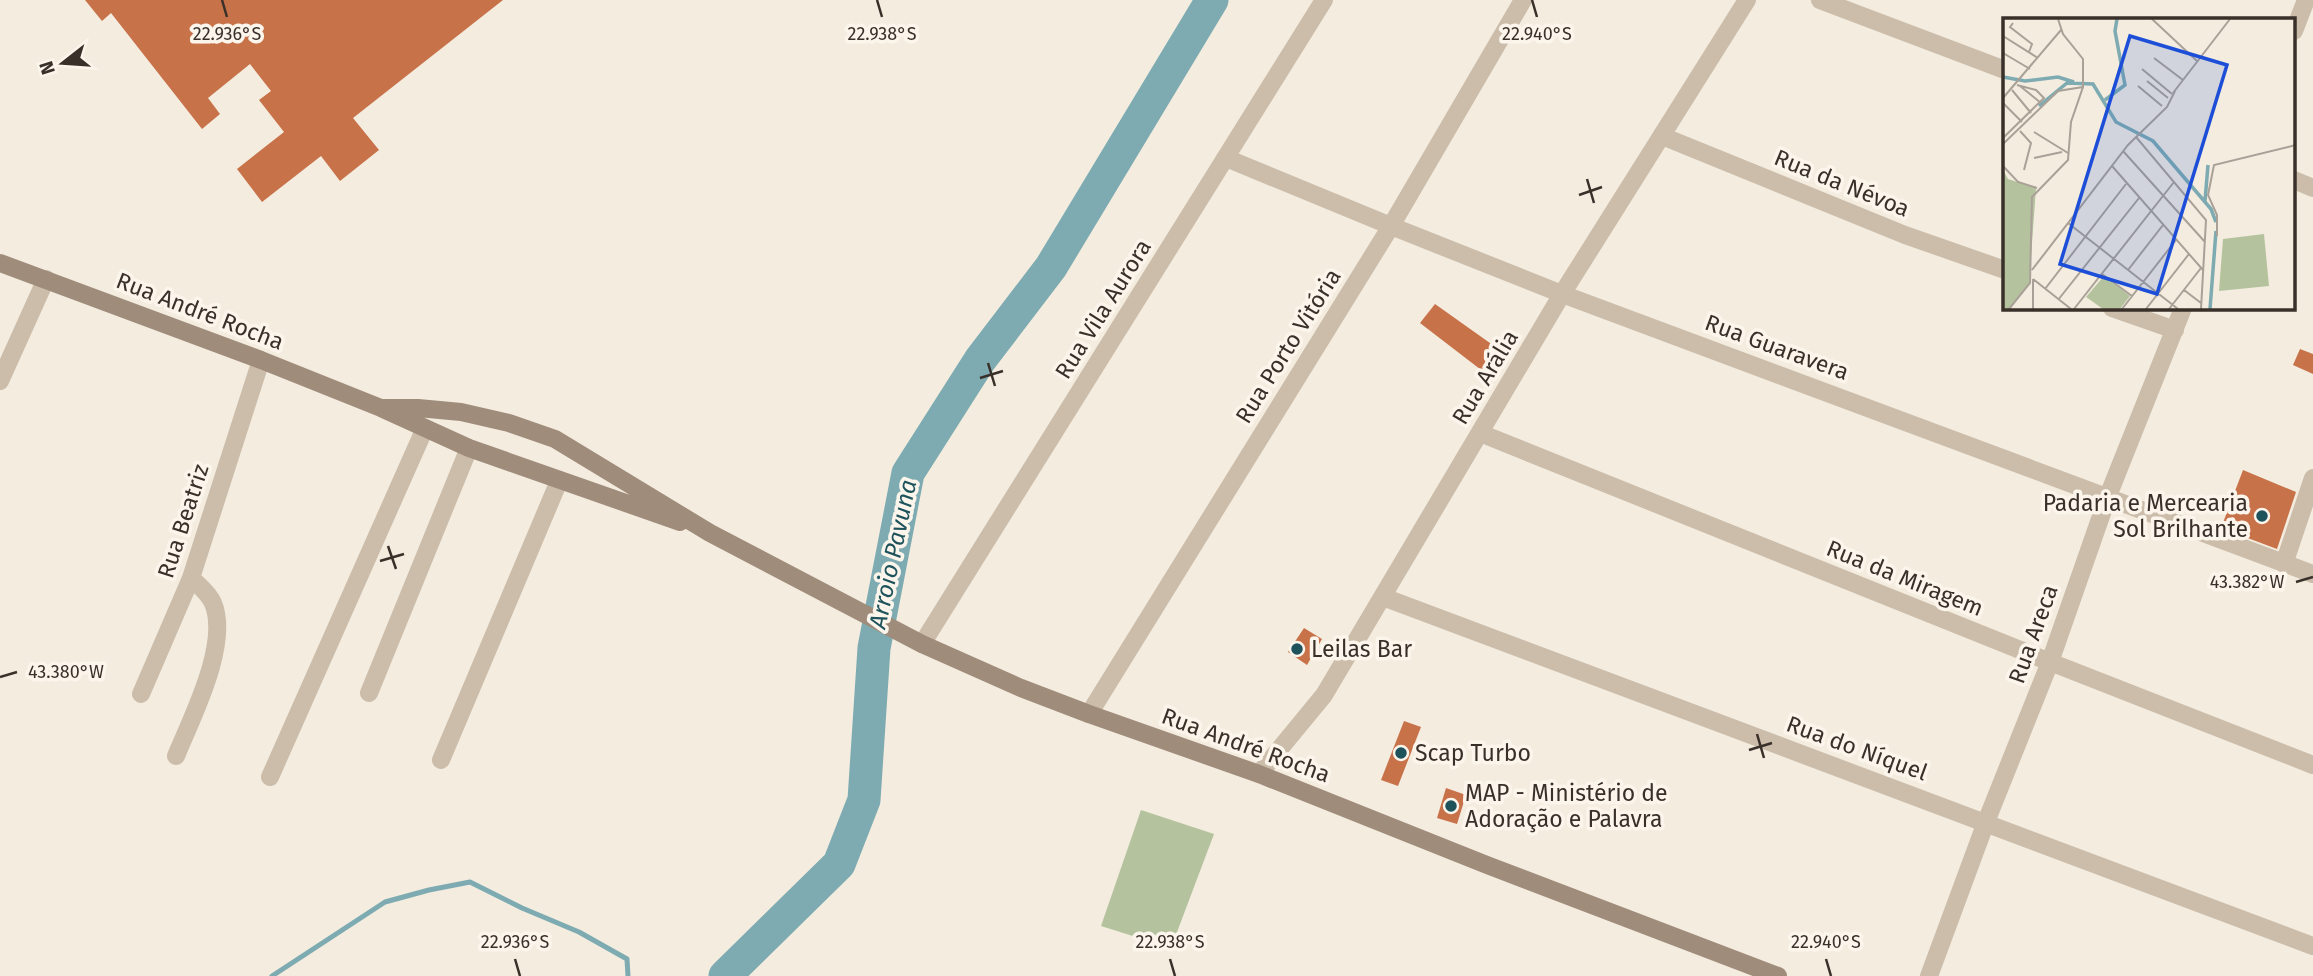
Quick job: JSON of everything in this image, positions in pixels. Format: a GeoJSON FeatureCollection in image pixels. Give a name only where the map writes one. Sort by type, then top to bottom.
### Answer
{"type":"FeatureCollection","features":[{"type":"Feature","properties":{"kind":"main road","name":"Rua André Rocha"},"geometry":{"type":"LineString","coordinates":[[0,263],[261,360],[381,408],[469,448],[710,533]]}},
{"type":"Feature","properties":{"kind":"main road","name":"Rua André Rocha"},"geometry":{"type":"LineString","coordinates":[[381,408],[461,411],[509,423],[555,439],[710,533],[919,642],[1021,688],[1259,775],[1777,976]]}},
{"type":"Feature","properties":{"kind":"street","name":"Rua Vila Aurora"},"geometry":{"type":"LineString","coordinates":[[919,642],[1324,0]]}},
{"type":"Feature","properties":{"kind":"street","name":"Rua Porto Vitória"},"geometry":{"type":"LineString","coordinates":[[1089,714],[1391,226],[1523,0]]}},
{"type":"Feature","properties":{"kind":"street","name":"Rua Arália"},"geometry":{"type":"LineString","coordinates":[[1259,775],[1324,695],[1562,293],[1746,0]]}},
{"type":"Feature","properties":{"kind":"street"},"geometry":{"type":"LineString","coordinates":[[1819,0],[2003,69]]}},
{"type":"Feature","properties":{"kind":"street"},"geometry":{"type":"LineString","coordinates":[[2296,26],[2306,0]]}},
{"type":"Feature","properties":{"kind":"street","name":"Rua da Névoa"},"geometry":{"type":"LineString","coordinates":[[1662,135],[1905,235],[2003,269]]}},
{"type":"Feature","properties":{"kind":"street","name":"Rua Guaravera"},"geometry":{"type":"LineString","coordinates":[[1226,158],[1562,293],[2313,574]]}},
{"type":"Feature","properties":{"kind":"street"},"geometry":{"type":"LineString","coordinates":[[2296,181],[2313,188]]}},
{"type":"Feature","properties":{"kind":"street"},"geometry":{"type":"LineString","coordinates":[[0,381],[46,279]]}},
{"type":"Feature","properties":{"kind":"street"},"geometry":{"type":"LineString","coordinates":[[2118,310],[2175,330]]}},
{"type":"Feature","properties":{"kind":"street","name":"Rua Areca"},"geometry":{"type":"LineString","coordinates":[[1929,976],[1986,822],[2050,662],[2108,496],[2182,310]]}},
{"type":"Feature","properties":{"kind":"street","name":"Rua Beatriz"},"geometry":{"type":"LineString","coordinates":[[141,694],[191,578],[261,360]]}},
{"type":"Feature","properties":{"kind":"street"},"geometry":{"type":"LineString","coordinates":[[270,777],[425,428]]}},
{"type":"Feature","properties":{"kind":"street","name":"Rua da Miragem"},"geometry":{"type":"LineString","coordinates":[[1480,433],[2313,765]]}},
{"type":"Feature","properties":{"kind":"street"},"geometry":{"type":"LineString","coordinates":[[369,693],[469,448]]}},
{"type":"Feature","properties":{"kind":"street"},"geometry":{"type":"LineString","coordinates":[[2284,564],[2313,478]]}},
{"type":"Feature","properties":{"kind":"street"},"geometry":{"type":"LineString","coordinates":[[441,760],[559,481]]}},
{"type":"Feature","properties":{"kind":"street"},"geometry":{"type":"LineString","coordinates":[[176,756],[213,663],[216,637],[214,606],[208,594],[191,578]]}},
{"type":"Feature","properties":{"kind":"street","name":"Rua do Níquel"},"geometry":{"type":"LineString","coordinates":[[1383,597],[2313,946]]}},
{"type":"Feature","properties":{"kind":"green space"},"geometry":{"type":"Polygon","coordinates":[[[1141,810],[1214,834],[1171,948],[1101,926],[1141,810]]]}},
{"type":"Feature","properties":{"kind":"building"},"geometry":{"type":"Polygon","coordinates":[[[85,0],[503,0],[353,118],[379,150],[340,181],[321,156],[262,202],[237,169],[284,132],[259,100],[271,91],[250,64],[208,98],[220,114],[202,129],[111,13],[102,21],[85,0]]]}},
{"type":"Feature","properties":{"kind":"building"},"geometry":{"type":"Polygon","coordinates":[[[1435,304],[1504,353],[1489,376],[1420,323],[1435,304]]]}},
{"type":"Feature","properties":{"kind":"building"},"geometry":{"type":"Polygon","coordinates":[[[2300,349],[2313,354],[2313,374],[2293,365],[2300,349]]]}},
{"type":"Feature","properties":{"kind":"building","name":"Padaria e Mercearia Sol Brilhante"},"geometry":{"type":"Polygon","coordinates":[[[2243,470],[2296,492],[2277,549],[2221,528],[2243,470]]]}},
{"type":"Feature","properties":{"kind":"building"},"geometry":{"type":"Polygon","coordinates":[[[1304,628],[1322,639],[1307,665],[1288,652],[1304,628]]]}},
{"type":"Feature","properties":{"kind":"building","name":"Scap Turbo"},"geometry":{"type":"Polygon","coordinates":[[[1404,721],[1421,727],[1398,786],[1381,780],[1404,721]]]}},
{"type":"Feature","properties":{"kind":"building","name":"MAP - Ministério de Adoração e Palavra"},"geometry":{"type":"Polygon","coordinates":[[[1446,788],[1466,795],[1457,824],[1437,818],[1446,788]]]}},
{"type":"Feature","properties":{"kind":"waterway","name":"Arroio Pavuna"},"geometry":{"type":"LineString","coordinates":[[725,976],[839,864],[864,800],[874,648],[908,473],[980,360],[1051,267],[1212,0]]}},
{"type":"Feature","properties":{"kind":"waterway"},"geometry":{"type":"LineString","coordinates":[[272,976],[385,902],[470,882],[579,932],[627,959],[628,976]]}},
{"type":"Feature","properties":{"kind":"place","name":"Padaria e Mercearia Sol Brilhante"},"geometry":{"type":"Point","coordinates":[2262,516]}},
{"type":"Feature","properties":{"kind":"place","name":"Leilas Bar"},"geometry":{"type":"Point","coordinates":[1297,649]}},
{"type":"Feature","properties":{"kind":"place","name":"Scap Turbo"},"geometry":{"type":"Point","coordinates":[1401,753]}},
{"type":"Feature","properties":{"kind":"place","name":"MAP - Ministério de Adoração e Palavra"},"geometry":{"type":"Point","coordinates":[1451,806]}}]}
